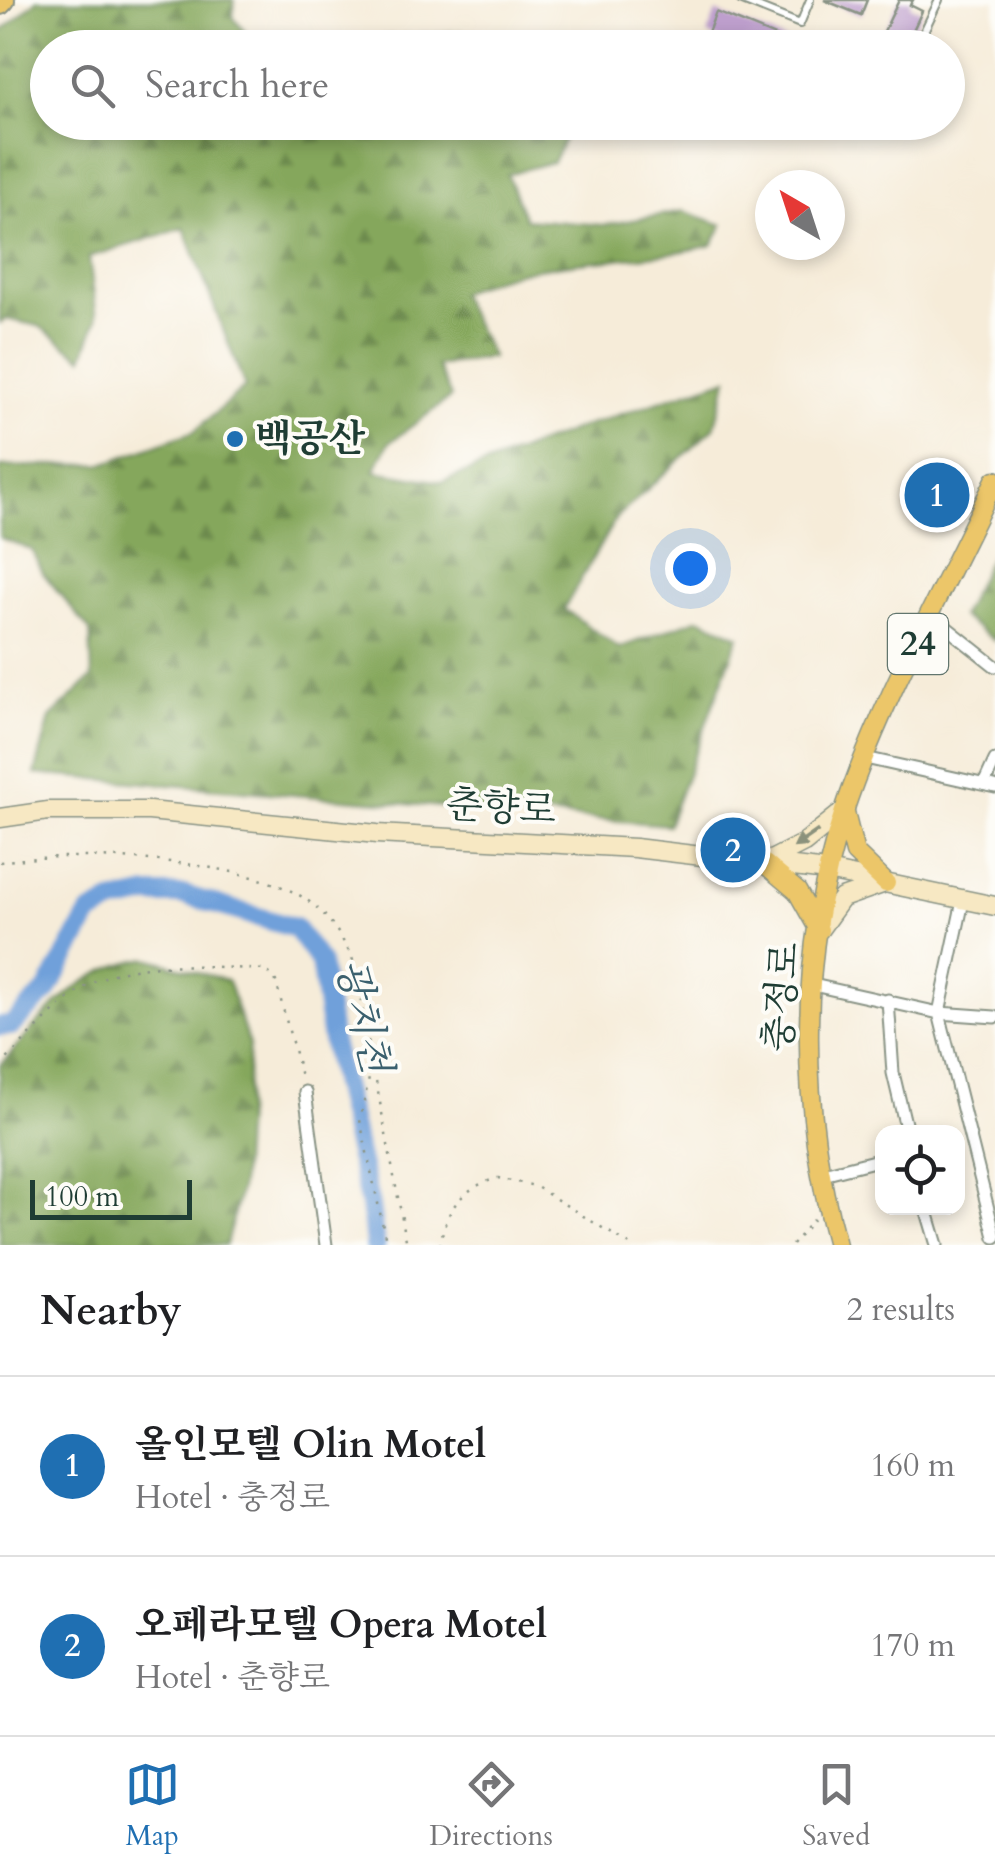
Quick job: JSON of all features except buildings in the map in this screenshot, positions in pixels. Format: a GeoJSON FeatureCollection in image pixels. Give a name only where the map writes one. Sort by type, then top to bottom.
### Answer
{"type":"FeatureCollection","features":[{"type":"Feature","properties":{"kind":"main road","name":"충정로"},"geometry":{"type":"LineString","coordinates":[[836,1245],[818,1175],[807,1049],[827,871],[866,758],[995,480]]}},
{"type":"Feature","properties":{"kind":"main road"},"geometry":{"type":"LineString","coordinates":[[845,810],[856,854],[886,883]]}},
{"type":"Feature","properties":{"kind":"main road"},"geometry":{"type":"LineString","coordinates":[[764,864],[797,891],[819,930]]}},
{"type":"Feature","properties":{"kind":"street"},"geometry":{"type":"LineString","coordinates":[[931,616],[995,666]]}},
{"type":"Feature","properties":{"kind":"street"},"geometry":{"type":"LineString","coordinates":[[866,758],[989,786],[995,760]]}},
{"type":"Feature","properties":{"kind":"street"},"geometry":{"type":"LineString","coordinates":[[764,864],[804,843],[845,810]]}},
{"type":"Feature","properties":{"kind":"street","name":"춘향로"},"geometry":{"type":"LineString","coordinates":[[0,818],[48,811],[150,811],[376,834],[635,848],[827,871],[995,906]]}},
{"type":"Feature","properties":{"kind":"street"},"geometry":{"type":"LineString","coordinates":[[819,930],[842,898],[886,883]]}},
{"type":"Feature","properties":{"kind":"street"},"geometry":{"type":"LineString","coordinates":[[961,1125],[939,1013],[964,900]]}},
{"type":"Feature","properties":{"kind":"street"},"geometry":{"type":"LineString","coordinates":[[813,984],[939,1013],[995,1018]]}},
{"type":"Feature","properties":{"kind":"street"},"geometry":{"type":"LineString","coordinates":[[888,1000],[894,1074],[905,1125]]}},
{"type":"Feature","properties":{"kind":"street"},"geometry":{"type":"LineString","coordinates":[[305,1092],[326,1245]]}},
{"type":"Feature","properties":{"kind":"street"},"geometry":{"type":"LineString","coordinates":[[965,1142],[995,1237]]}},
{"type":"Feature","properties":{"kind":"street"},"geometry":{"type":"LineString","coordinates":[[818,1175],[875,1161]]}},
{"type":"Feature","properties":{"kind":"street"},"geometry":{"type":"LineString","coordinates":[[928,1215],[936,1245]]}},
{"type":"Feature","properties":{"kind":"lane"},"geometry":{"type":"LineString","coordinates":[[740,0],[800,24],[810,0]]}},
{"type":"Feature","properties":{"kind":"lane"},"geometry":{"type":"LineString","coordinates":[[925,30],[939,0]]}},
{"type":"Feature","properties":{"kind":"path"},"geometry":{"type":"LineString","coordinates":[[0,862],[40,855],[180,864],[251,877],[306,899],[340,934],[353,960],[407,1245]]}},
{"type":"Feature","properties":{"kind":"path"},"geometry":{"type":"LineString","coordinates":[[0,1066],[72,995],[124,970],[182,966],[265,970],[279,986],[305,1092]]}},
{"type":"Feature","properties":{"kind":"path"},"geometry":{"type":"LineString","coordinates":[[372,1068],[360,1120],[387,1245]]}},
{"type":"Feature","properties":{"kind":"path"},"geometry":{"type":"LineString","coordinates":[[440,1245],[445,1218],[453,1203],[498,1178],[535,1186],[630,1245]]}},
{"type":"Feature","properties":{"kind":"path"},"geometry":{"type":"LineString","coordinates":[[792,1245],[806,1222],[826,1209]]}},
{"type":"Feature","properties":{"kind":"green space"},"geometry":{"type":"Polygon","coordinates":[[[37,0],[234,0],[233,17],[243,30],[30,30],[30,140],[564,140],[553,162],[507,174],[525,219],[604,225],[683,211],[723,225],[712,245],[519,272],[459,294],[492,357],[437,366],[451,397],[389,443],[374,471],[442,482],[571,431],[728,378],[714,428],[616,518],[564,609],[619,648],[699,618],[739,636],[668,825],[35,774],[50,718],[92,678],[90,631],[43,573],[32,550],[0,538],[0,467],[103,464],[195,431],[245,387],[184,228],[89,257],[97,319],[83,358],[39,326],[6,319],[0,323],[0,33],[37,0]]]}},
{"type":"Feature","properties":{"kind":"green space"},"geometry":{"type":"Polygon","coordinates":[[[995,547],[995,641],[961,616],[995,547]]]}},
{"type":"Feature","properties":{"kind":"green space"},"geometry":{"type":"Polygon","coordinates":[[[148,958],[228,981],[249,1045],[241,1185],[226,1245],[0,1245],[0,1066],[64,997],[101,972],[148,958]]]}},
{"type":"Feature","properties":{"kind":"waterway","name":"광치천"},"geometry":{"type":"LineString","coordinates":[[0,1026],[11,1026],[47,991],[90,914],[112,903],[148,895],[184,895],[295,928],[320,962],[332,1041],[370,1206],[375,1245]]}},
{"type":"Feature","properties":{"kind":"place","name":"백공산"},"geometry":{"type":"Point","coordinates":[235,439]}},
{"type":"Feature","properties":{"kind":"place","name":"올인모텔 Olin Motel"},"geometry":{"type":"Point","coordinates":[937,495]}},
{"type":"Feature","properties":{"kind":"place","name":"오페라모텔 Opera Motel"},"geometry":{"type":"Point","coordinates":[733,850]}}]}
